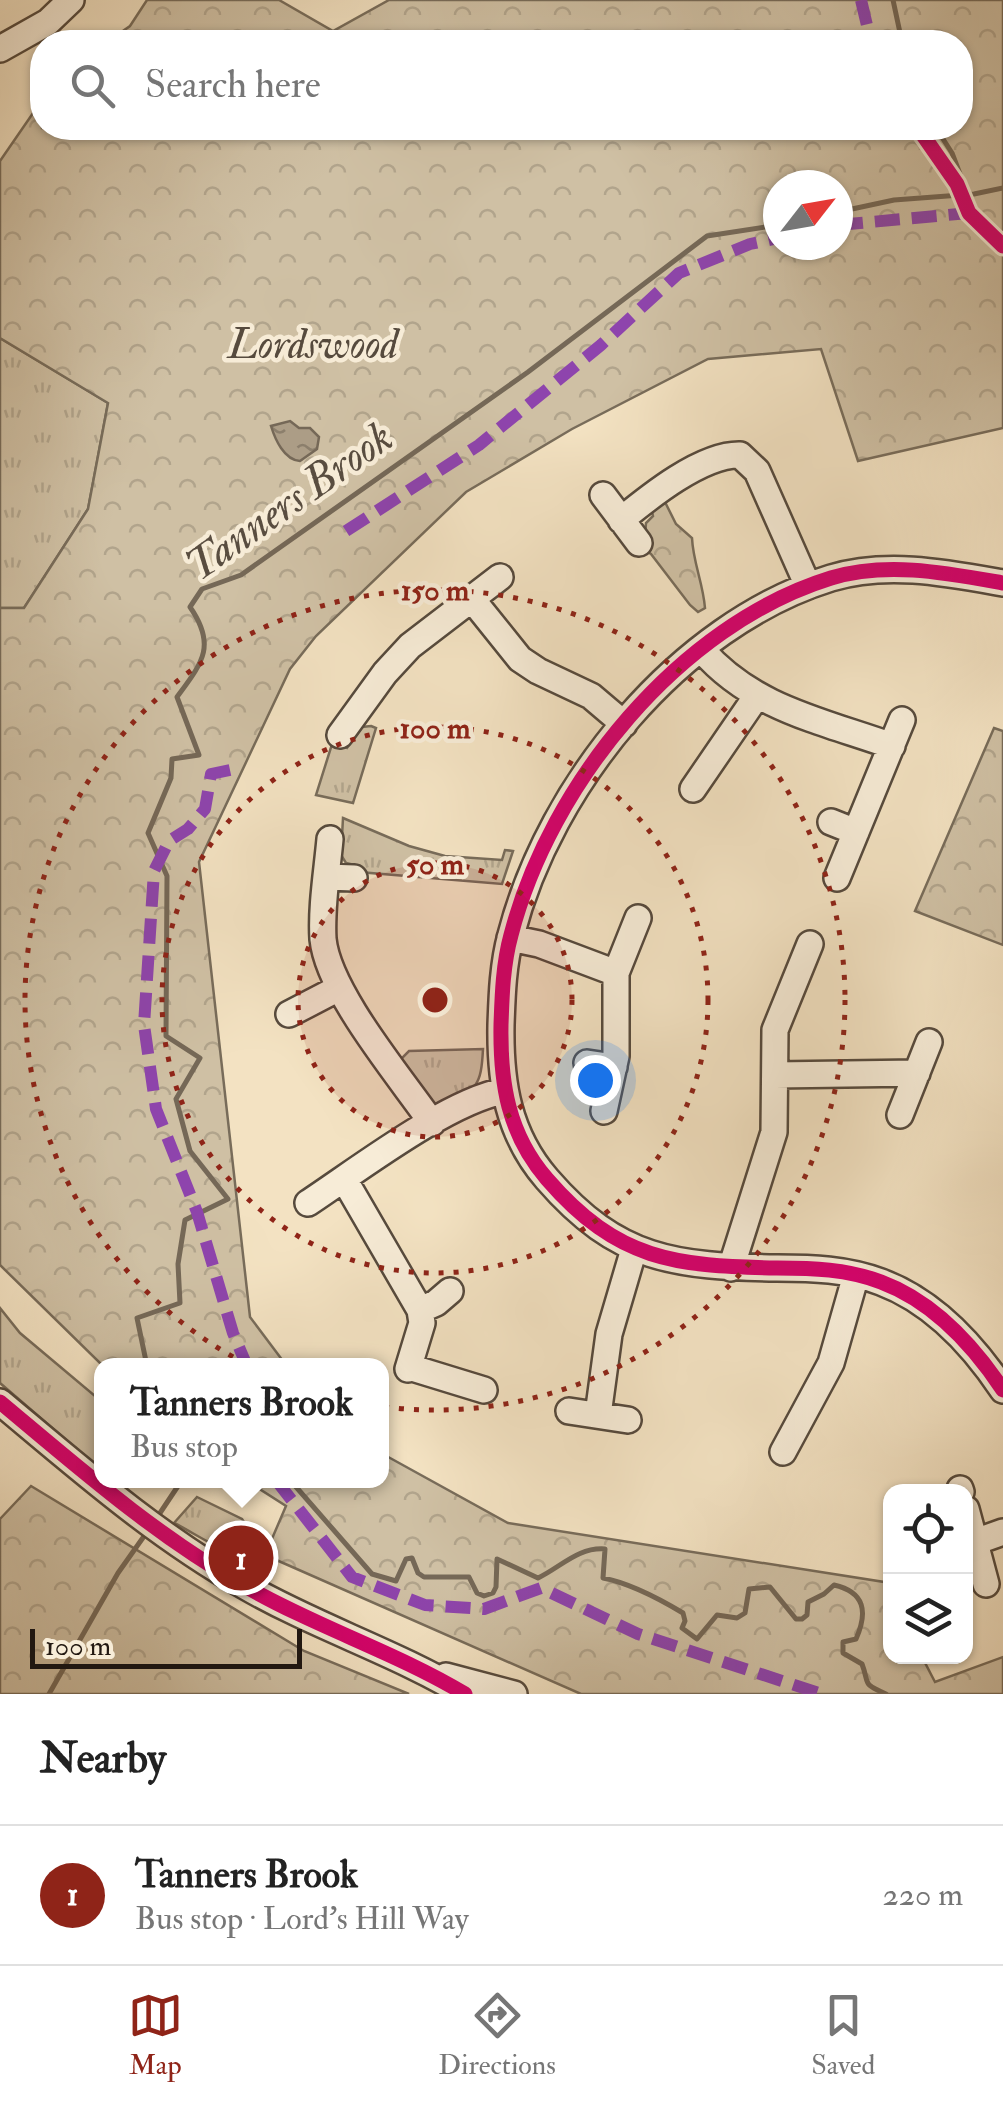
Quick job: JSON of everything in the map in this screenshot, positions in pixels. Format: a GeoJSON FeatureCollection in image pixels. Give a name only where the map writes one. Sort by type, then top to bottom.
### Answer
{"type":"FeatureCollection","features":[{"type":"Feature","properties":{"kind":"street"},"geometry":{"type":"LineString","coordinates":[[32,30],[48,22],[72,0]]}},
{"type":"Feature","properties":{"kind":"street"},"geometry":{"type":"LineString","coordinates":[[1,45],[30,31]]}},
{"type":"Feature","properties":{"kind":"street"},"geometry":{"type":"LineString","coordinates":[[621,520],[690,472],[732,454],[740,455],[757,471],[808,586]]}},
{"type":"Feature","properties":{"kind":"street"},"geometry":{"type":"LineString","coordinates":[[602,496],[639,544]]}},
{"type":"Feature","properties":{"kind":"street"},"geometry":{"type":"LineString","coordinates":[[1003,581],[948,573],[881,570],[833,577],[750,614],[702,650],[624,724],[582,778],[552,828],[531,872],[510,938],[502,1006],[504,1091],[516,1130],[544,1176],[588,1220],[634,1249],[660,1259],[730,1268],[810,1268],[881,1282],[923,1302],[973,1350],[1003,1390]]}},
{"type":"Feature","properties":{"kind":"street"},"geometry":{"type":"LineString","coordinates":[[340,735],[374,708],[410,646],[500,576]]}},
{"type":"Feature","properties":{"kind":"street"},"geometry":{"type":"LineString","coordinates":[[471,598],[520,659],[538,672],[591,696],[624,724]]}},
{"type":"Feature","properties":{"kind":"street"},"geometry":{"type":"LineString","coordinates":[[702,650],[756,697],[892,746]]}},
{"type":"Feature","properties":{"kind":"street"},"geometry":{"type":"LineString","coordinates":[[693,790],[756,697]]}},
{"type":"Feature","properties":{"kind":"street"},"geometry":{"type":"LineString","coordinates":[[837,878],[902,720]]}},
{"type":"Feature","properties":{"kind":"street"},"geometry":{"type":"LineString","coordinates":[[710,765],[732,779]]}},
{"type":"Feature","properties":{"kind":"street"},"geometry":{"type":"LineString","coordinates":[[831,822],[856,832]]}},
{"type":"Feature","properties":{"kind":"street"},"geometry":{"type":"LineString","coordinates":[[330,840],[324,940],[327,960],[338,988],[432,1123]]}},
{"type":"Feature","properties":{"kind":"street"},"geometry":{"type":"LineString","coordinates":[[326,877],[354,878]]}},
{"type":"Feature","properties":{"kind":"street"},"geometry":{"type":"LineString","coordinates":[[604,1110],[614,1067],[616,974],[638,918]]}},
{"type":"Feature","properties":{"kind":"street"},"geometry":{"type":"LineString","coordinates":[[510,938],[539,944],[616,974]]}},
{"type":"Feature","properties":{"kind":"street"},"geometry":{"type":"LineString","coordinates":[[730,1268],[774,1132],[772,1044],[803,995],[810,944]]}},
{"type":"Feature","properties":{"kind":"street"},"geometry":{"type":"LineString","coordinates":[[289,1014],[338,988]]}},
{"type":"Feature","properties":{"kind":"street"},"geometry":{"type":"LineString","coordinates":[[900,1115],[929,1042]]}},
{"type":"Feature","properties":{"kind":"street"},"geometry":{"type":"LineString","coordinates":[[587,1063],[614,1067]]}},
{"type":"Feature","properties":{"kind":"street"},"geometry":{"type":"LineString","coordinates":[[775,1075],[916,1073]]}},
{"type":"Feature","properties":{"kind":"street"},"geometry":{"type":"LineString","coordinates":[[308,1203],[432,1123],[469,1102],[504,1091]]}},
{"type":"Feature","properties":{"kind":"street"},"geometry":{"type":"LineString","coordinates":[[344,1179],[420,1310],[422,1323],[409,1368],[484,1390]]}},
{"type":"Feature","properties":{"kind":"street"},"geometry":{"type":"LineString","coordinates":[[598,1415],[610,1334],[634,1249]]}},
{"type":"Feature","properties":{"kind":"street"},"geometry":{"type":"LineString","coordinates":[[783,1452],[831,1363],[856,1275]]}},
{"type":"Feature","properties":{"kind":"street"},"geometry":{"type":"LineString","coordinates":[[420,1310],[436,1304],[450,1291]]}},
{"type":"Feature","properties":{"kind":"street"},"geometry":{"type":"LineString","coordinates":[[0,1402],[94,1480]]}},
{"type":"Feature","properties":{"kind":"street"},"geometry":{"type":"LineString","coordinates":[[568,1411],[628,1420]]}},
{"type":"Feature","properties":{"kind":"street"},"geometry":{"type":"LineString","coordinates":[[103,1488],[165,1535],[244,1586],[311,1622],[427,1671],[514,1694]]}},
{"type":"Feature","properties":{"kind":"street"},"geometry":{"type":"LineString","coordinates":[[975,1542],[1003,1532]]}},
{"type":"Feature","properties":{"kind":"street"},"geometry":{"type":"LineString","coordinates":[[973,1535],[986,1584]]}},
{"type":"Feature","properties":{"kind":"street"},"geometry":{"type":"LineString","coordinates":[[427,1671],[464,1694]]}},
{"type":"Feature","properties":{"kind":"green space","name":"Lordswood"},"geometry":{"type":"Polygon","coordinates":[[[147,0],[279,0],[331,30],[124,30],[147,0]]]}},
{"type":"Feature","properties":{"kind":"green space","name":"Lordswood"},"geometry":{"type":"Polygon","coordinates":[[[389,0],[1003,0],[1003,428],[858,461],[821,349],[708,359],[572,429],[466,492],[316,636],[290,669],[199,862],[250,1317],[281,1358],[95,1358],[0,1265],[0,608],[24,608],[88,509],[108,403],[0,338],[0,161],[30,117],[30,140],[973,140],[973,30],[335,30],[389,0]]]}},
{"type":"Feature","properties":{"kind":"green space"},"geometry":{"type":"Polygon","coordinates":[[[0,338],[108,403],[88,509],[24,608],[0,608],[0,338]]]}},
{"type":"Feature","properties":{"kind":"green space"},"geometry":{"type":"Polygon","coordinates":[[[665,502],[676,524],[692,538],[705,608],[698,612],[644,550],[646,523],[653,516],[651,507],[665,502]]]}},
{"type":"Feature","properties":{"kind":"green space"},"geometry":{"type":"Polygon","coordinates":[[[362,727],[376,728],[353,803],[316,795],[333,741],[347,748],[362,727]]]}},
{"type":"Feature","properties":{"kind":"green space"},"geometry":{"type":"Polygon","coordinates":[[[994,728],[1003,731],[1003,945],[915,911],[994,728]]]}},
{"type":"Feature","properties":{"kind":"green space"},"geometry":{"type":"Polygon","coordinates":[[[343,818],[409,846],[445,856],[502,860],[505,850],[513,851],[502,884],[359,872],[359,866],[346,863],[341,855],[343,818]]]}},
{"type":"Feature","properties":{"kind":"green space"},"geometry":{"type":"Polygon","coordinates":[[[483,1049],[481,1072],[474,1086],[441,1107],[434,1104],[400,1060],[409,1051],[483,1049]]]}},
{"type":"Feature","properties":{"kind":"green space"},"geometry":{"type":"Polygon","coordinates":[[[0,1308],[20,1333],[94,1395],[94,1464],[0,1383],[0,1308]]]}},
{"type":"Feature","properties":{"kind":"green space"},"geometry":{"type":"Polygon","coordinates":[[[389,1457],[508,1523],[883,1582],[883,1664],[926,1664],[935,1682],[1003,1657],[1003,1694],[581,1694],[265,1555],[286,1506],[258,1488],[389,1488],[389,1457]]]}},
{"type":"Feature","properties":{"kind":"green space"},"geometry":{"type":"Polygon","coordinates":[[[31,1486],[304,1651],[409,1694],[0,1694],[0,1519],[31,1486]]]}},
{"type":"Feature","properties":{"kind":"green space"},"geometry":{"type":"Polygon","coordinates":[[[197,1497],[242,1519],[251,1533],[230,1551],[174,1523],[197,1497]]]}},
{"type":"Feature","properties":{"kind":"water"},"geometry":{"type":"Polygon","coordinates":[[[290,421],[299,428],[310,428],[319,437],[317,449],[300,461],[285,453],[271,426],[290,421]]]}},
{"type":"Feature","properties":{"kind":"waterway"},"geometry":{"type":"LineString","coordinates":[[893,0],[899,30]]}},
{"type":"Feature","properties":{"kind":"waterway"},"geometry":{"type":"LineString","coordinates":[[944,140],[968,195]]}},
{"type":"Feature","properties":{"kind":"waterway","name":"Tanners Brook"},"geometry":{"type":"LineString","coordinates":[[853,209],[894,200],[1003,188]]}},
{"type":"Feature","properties":{"kind":"waterway","name":"Tanners Brook"},"geometry":{"type":"LineString","coordinates":[[145,1358],[137,1318],[180,1303],[178,1264],[185,1220],[228,1199],[190,1151],[176,1099],[200,1058],[166,1036],[167,876],[148,833],[171,778],[172,759],[199,755],[177,697],[203,654],[203,633],[190,607],[202,589],[241,575],[528,372],[707,236],[763,227]]}},
{"type":"Feature","properties":{"kind":"waterway","name":"Tanners Brook"},"geometry":{"type":"LineString","coordinates":[[156,1519],[177,1488]]}},
{"type":"Feature","properties":{"kind":"waterway"},"geometry":{"type":"LineString","coordinates":[[297,1488],[372,1574],[396,1581],[406,1559],[412,1558],[424,1577],[469,1577],[477,1593],[484,1596],[496,1587],[497,1559],[538,1578],[578,1554],[605,1549],[603,1578],[623,1583],[683,1613],[682,1628],[697,1639],[717,1615],[737,1618],[745,1613],[749,1589],[770,1587],[796,1619],[802,1619],[807,1615],[808,1602],[834,1585],[844,1588],[858,1598],[862,1620],[856,1639],[843,1642],[843,1653],[862,1664],[870,1685],[886,1694]]}},
{"type":"Feature","properties":{"kind":"waterway","name":"Tanners Brook"},"geometry":{"type":"LineString","coordinates":[[49,1694],[118,1573],[147,1532]]}},
{"type":"Feature","properties":{"kind":"marked path"},"geometry":{"type":"LineString","coordinates":[[861,0],[868,30]]}},
{"type":"Feature","properties":{"kind":"marked path"},"geometry":{"type":"LineString","coordinates":[[853,224],[969,213]]}},
{"type":"Feature","properties":{"kind":"marked path"},"geometry":{"type":"LineString","coordinates":[[346,531],[479,445],[601,345],[679,273],[763,241]]}},
{"type":"Feature","properties":{"kind":"marked path"},"geometry":{"type":"LineString","coordinates":[[230,770],[211,774],[205,809],[188,829],[169,841],[154,871],[144,1025],[156,1109],[197,1212],[244,1358]]}},
{"type":"Feature","properties":{"kind":"marked path"},"geometry":{"type":"LineString","coordinates":[[282,1488],[352,1577],[425,1605],[484,1609],[541,1588],[638,1634],[822,1694]]}},
{"type":"Feature","properties":{"kind":"cycle path"},"geometry":{"type":"LineString","coordinates":[[926,140],[957,184],[969,213],[1003,246]]}},
{"type":"Feature","properties":{"kind":"cycle path"},"geometry":{"type":"LineString","coordinates":[[1003,583],[895,569],[831,578],[775,601],[722,632],[673,672],[589,768],[556,822],[530,878],[511,935],[501,1025],[505,1087],[523,1144],[547,1179],[599,1227],[624,1243],[678,1261],[829,1270],[881,1282],[900,1290],[950,1326],[1003,1390]]}},
{"type":"Feature","properties":{"kind":"cycle path"},"geometry":{"type":"LineString","coordinates":[[0,1402],[94,1480]]}},
{"type":"Feature","properties":{"kind":"cycle path"},"geometry":{"type":"LineString","coordinates":[[104,1488],[180,1545],[272,1601],[465,1694]]}},
{"type":"Feature","properties":{"kind":"place","name":"Tanners Brook"},"geometry":{"type":"Point","coordinates":[241,1558]}}]}
